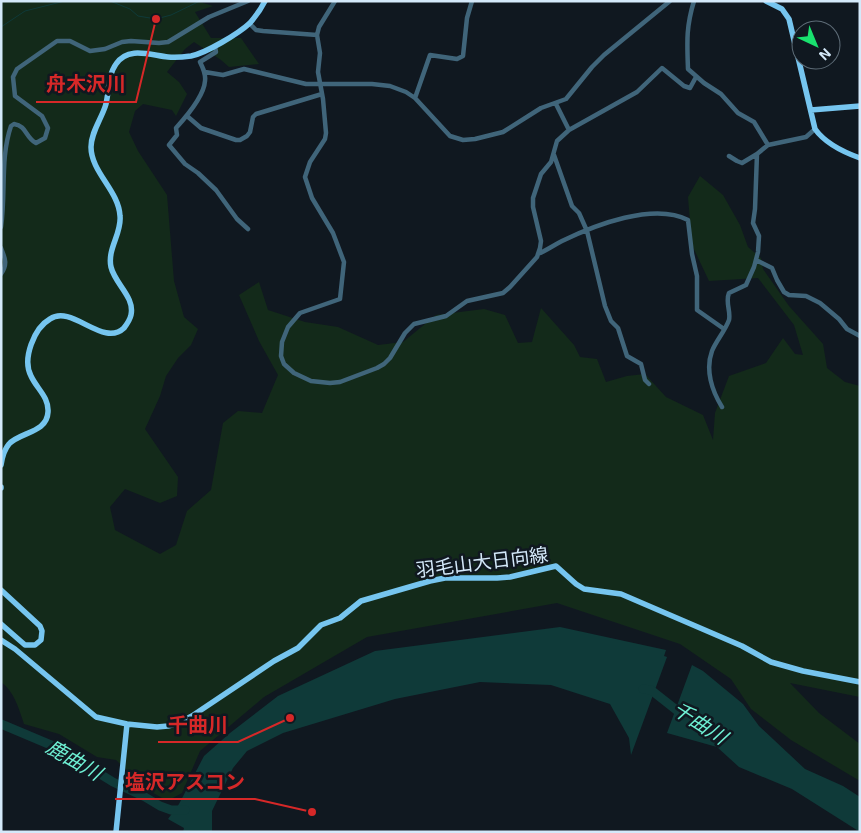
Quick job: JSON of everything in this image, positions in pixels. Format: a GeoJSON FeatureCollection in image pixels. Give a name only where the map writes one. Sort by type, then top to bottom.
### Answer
{"type":"FeatureCollection","features":[{"type":"Feature","properties":{"kind":"main road"},"geometry":{"type":"LineString","coordinates":[[1,465],[9,444],[39,428],[48,416],[46,399],[30,375],[28,362],[33,341],[42,325],[57,316],[70,317],[101,331],[114,333],[125,327],[131,315],[130,303],[114,277],[110,262],[112,248],[120,225],[120,211],[97,165],[91,148],[106,103],[113,68],[121,58],[134,53],[171,58],[197,54],[215,46],[249,23],[265,1]]}},
{"type":"Feature","properties":{"kind":"main road"},"geometry":{"type":"LineString","coordinates":[[766,1],[782,9],[789,19],[815,129],[829,143],[860,158]]}},
{"type":"Feature","properties":{"kind":"main road"},"geometry":{"type":"LineString","coordinates":[[811,110],[860,106]]}},
{"type":"Feature","properties":{"kind":"main road","name":"羽毛山大日向線"},"geometry":{"type":"LineString","coordinates":[[1,640],[15,649],[90,713],[103,720],[162,727],[183,721],[282,656],[298,648],[321,625],[340,618],[361,601],[430,581],[453,578],[510,577],[556,566],[584,589],[621,594],[742,646],[771,662],[803,671],[860,682]]}},
{"type":"Feature","properties":{"kind":"main road"},"geometry":{"type":"LineString","coordinates":[[1,590],[40,626],[41,640],[35,645],[25,645],[1,624]]}},
{"type":"Feature","properties":{"kind":"main road"},"geometry":{"type":"LineString","coordinates":[[116,832],[127,724]]}},
{"type":"Feature","properties":{"kind":"street"},"geometry":{"type":"LineString","coordinates":[[1,227],[4,201],[1,182],[2,165],[12,126],[14,124],[21,126],[29,139],[36,143],[42,141],[47,133],[47,125],[42,116],[15,96],[13,77],[17,68],[58,41],[70,41],[90,52],[105,49],[122,42],[159,44],[168,42],[208,18],[248,1]]}},
{"type":"Feature","properties":{"kind":"street"},"geometry":{"type":"LineString","coordinates":[[334,1],[319,27],[317,35],[320,53],[318,72],[321,83],[326,133],[325,139],[310,162],[305,177],[312,198],[337,242],[344,262],[340,299],[294,318],[282,342],[281,356],[284,364],[294,373],[311,381],[340,382],[376,368],[390,358],[405,333],[414,324],[446,316],[467,301],[503,293],[510,288],[538,254],[541,241],[533,207],[533,198],[541,174],[551,162],[556,141],[568,130],[637,92],[662,68],[684,86],[690,88],[696,77]]}},
{"type":"Feature","properties":{"kind":"street"},"geometry":{"type":"LineString","coordinates":[[415,98],[430,56],[457,59],[463,56],[467,18],[472,1]]}},
{"type":"Feature","properties":{"kind":"street"},"geometry":{"type":"LineString","coordinates":[[205,72],[223,75],[244,69],[306,84],[382,84],[397,88],[415,98],[448,135],[463,140],[503,132],[541,108],[556,104],[570,95],[592,66],[670,1]]}},
{"type":"Feature","properties":{"kind":"street"},"geometry":{"type":"LineString","coordinates":[[694,1],[688,19],[686,34],[688,68],[696,77],[721,94],[738,112],[754,122],[768,145]]}},
{"type":"Feature","properties":{"kind":"street"},"geometry":{"type":"LineString","coordinates":[[249,23],[256,30],[317,35]]}},
{"type":"Feature","properties":{"kind":"street"},"geometry":{"type":"LineString","coordinates":[[215,46],[216,52],[200,62],[205,72],[203,89],[188,116],[176,128],[178,134],[169,145],[185,164],[216,190],[237,219],[248,230]]}},
{"type":"Feature","properties":{"kind":"street"},"geometry":{"type":"LineString","coordinates":[[188,116],[208,132],[240,140],[250,132],[252,120],[256,114],[322,94]]}},
{"type":"Feature","properties":{"kind":"street"},"geometry":{"type":"LineString","coordinates":[[556,104],[568,130]]}},
{"type":"Feature","properties":{"kind":"street"},"geometry":{"type":"LineString","coordinates":[[729,156],[742,163],[768,145],[806,137],[815,129]]}},
{"type":"Feature","properties":{"kind":"street"},"geometry":{"type":"LineString","coordinates":[[554,154],[572,206],[579,213],[587,231],[598,279],[611,321],[618,328],[627,356],[641,364],[645,380],[649,384]]}},
{"type":"Feature","properties":{"kind":"street"},"geometry":{"type":"LineString","coordinates":[[722,407],[714,394],[710,375],[712,352],[729,320],[727,300],[729,293],[746,285],[756,260],[759,236],[753,223],[756,209],[757,154]]}},
{"type":"Feature","properties":{"kind":"street"},"geometry":{"type":"LineString","coordinates":[[538,254],[562,241],[626,217],[640,214],[659,214],[677,216],[688,220],[697,276],[697,310],[724,329]]}},
{"type":"Feature","properties":{"kind":"street"},"geometry":{"type":"LineString","coordinates":[[1,248],[6,262],[6,266],[1,274]]}},
{"type":"Feature","properties":{"kind":"street"},"geometry":{"type":"LineString","coordinates":[[756,260],[772,268],[784,292],[789,295],[806,296],[820,303],[839,319],[847,329],[860,336]]}},
{"type":"Feature","properties":{"kind":"shaded area"},"geometry":{"type":"Polygon","coordinates":[[[1,1],[197,1],[213,6],[195,12],[211,38],[241,38],[259,64],[229,67],[194,42],[185,49],[167,72],[179,82],[187,94],[176,116],[172,110],[143,104],[135,111],[129,132],[138,151],[167,195],[174,281],[184,317],[198,329],[191,345],[178,358],[166,376],[160,396],[145,429],[178,477],[177,496],[160,503],[125,489],[110,507],[115,530],[160,554],[176,545],[187,511],[211,490],[223,423],[238,411],[262,413],[278,375],[259,341],[239,295],[259,282],[268,310],[305,322],[338,327],[378,345],[403,342],[436,315],[484,309],[505,315],[518,343],[532,342],[541,308],[574,345],[580,357],[597,359],[606,382],[627,376],[645,374],[666,397],[703,415],[713,440],[715,413],[729,376],[766,363],[783,338],[795,354],[803,355],[794,325],[758,278],[709,281],[692,245],[688,197],[700,176],[723,195],[740,225],[748,247],[761,258],[763,269],[789,306],[823,344],[827,368],[845,382],[860,386],[860,697],[790,683],[819,713],[860,744],[860,781],[791,740],[751,709],[731,679],[680,644],[557,603],[367,637],[264,697],[200,751],[182,793],[171,799],[164,799],[148,790],[116,760],[97,757],[59,734],[24,724],[13,695],[1,682],[1,1]]]}},
{"type":"Feature","properties":{"kind":"water","name":"千曲川"},"geometry":{"type":"Polygon","coordinates":[[[560,627],[666,650],[664,656],[667,657],[631,755],[629,738],[610,704],[551,685],[480,682],[395,699],[283,733],[247,751],[233,768],[212,811],[212,832],[183,832],[184,828],[168,819],[179,804],[204,756],[278,696],[375,651],[560,627]]]}},
{"type":"Feature","properties":{"kind":"water"},"geometry":{"type":"Polygon","coordinates":[[[692,665],[703,671],[743,704],[759,726],[805,769],[843,786],[860,797],[860,832],[792,789],[739,767],[717,747],[667,733],[692,665]]]}},
{"type":"Feature","properties":{"kind":"waterway"},"geometry":{"type":"LineString","coordinates":[[1,27],[25,11],[65,1]]}},
{"type":"Feature","properties":{"kind":"waterway"},"geometry":{"type":"LineString","coordinates":[[110,1],[130,9],[138,16],[156,19],[171,15],[200,1]]}},
{"type":"Feature","properties":{"kind":"waterway","name":"千曲川"},"geometry":{"type":"LineString","coordinates":[[643,689],[651,690],[684,716]]}},
{"type":"Feature","properties":{"kind":"waterway","name":"鹿曲川"},"geometry":{"type":"LineString","coordinates":[[1,724],[58,748],[113,782],[160,806],[171,810],[185,810]]}},
{"type":"Feature","properties":{"kind":"place","name":"舟木沢川"},"geometry":{"type":"Point","coordinates":[156,19]}},
{"type":"Feature","properties":{"kind":"place","name":"千曲川"},"geometry":{"type":"Point","coordinates":[290,718]}},
{"type":"Feature","properties":{"kind":"place","name":"塩沢アスコン"},"geometry":{"type":"Point","coordinates":[312,812]}}]}
